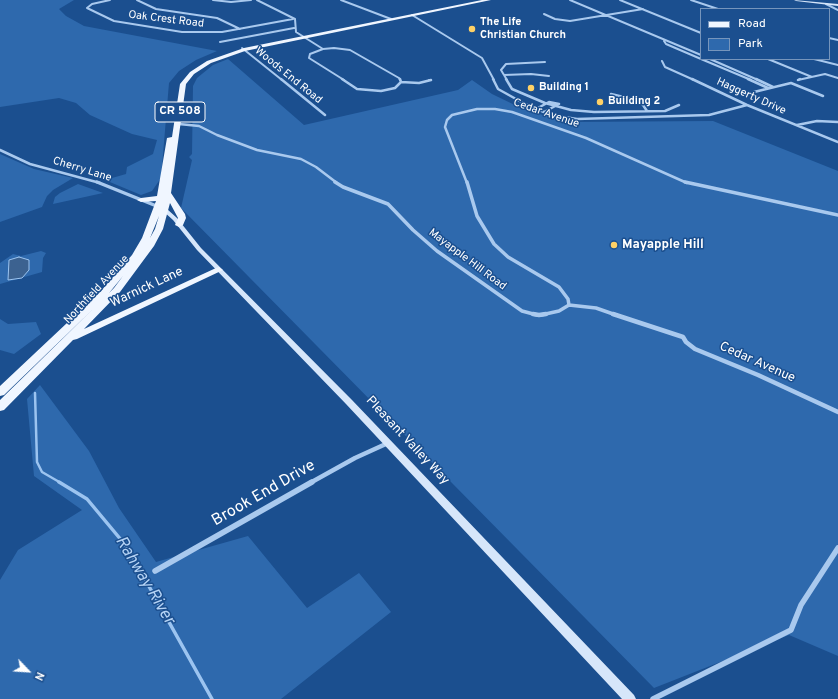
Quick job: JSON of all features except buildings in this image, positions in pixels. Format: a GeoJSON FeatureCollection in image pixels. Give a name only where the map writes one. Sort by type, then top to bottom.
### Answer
{"type":"FeatureCollection","features":[{"type":"Feature","properties":{"kind":"main road","name":"Northfield Avenue"},"geometry":{"type":"LineString","coordinates":[[0,392],[117,290],[138,264],[155,238],[162,209],[177,86],[180,80],[195,66],[243,49],[489,0]]}},
{"type":"Feature","properties":{"kind":"main road"},"geometry":{"type":"LineString","coordinates":[[796,0],[838,5]]}},
{"type":"Feature","properties":{"kind":"main road","name":"Northfield Avenue"},"geometry":{"type":"LineString","coordinates":[[164,195],[179,124],[183,84],[187,78],[200,67],[243,49]]}},
{"type":"Feature","properties":{"kind":"main road"},"geometry":{"type":"LineString","coordinates":[[141,200],[156,199],[164,195],[181,214],[182,218],[179,225]]}},
{"type":"Feature","properties":{"kind":"main road","name":"Pleasant Valley Way"},"geometry":{"type":"LineString","coordinates":[[162,209],[179,225],[219,270],[294,344],[630,699]]}},
{"type":"Feature","properties":{"kind":"main road","name":"Warnick Lane"},"geometry":{"type":"LineString","coordinates":[[65,342],[219,270]]}},
{"type":"Feature","properties":{"kind":"main road","name":"Northfield Avenue"},"geometry":{"type":"LineString","coordinates":[[0,407],[65,342],[74,327]]}},
{"type":"Feature","properties":{"kind":"street","name":"Oak Crest Road"},"geometry":{"type":"LineString","coordinates":[[110,0],[92,4],[87,8],[119,22],[182,32],[213,33],[240,30],[294,18]]}},
{"type":"Feature","properties":{"kind":"street"},"geometry":{"type":"LineString","coordinates":[[137,0],[160,10],[224,20],[240,30]]}},
{"type":"Feature","properties":{"kind":"street"},"geometry":{"type":"LineString","coordinates":[[214,0],[237,2],[251,0]]}},
{"type":"Feature","properties":{"kind":"street"},"geometry":{"type":"LineString","coordinates":[[257,0],[294,18],[297,22],[294,28]]}},
{"type":"Feature","properties":{"kind":"street"},"geometry":{"type":"LineString","coordinates":[[341,0],[391,19]]}},
{"type":"Feature","properties":{"kind":"street"},"geometry":{"type":"LineString","coordinates":[[570,0],[700,55]]}},
{"type":"Feature","properties":{"kind":"street"},"geometry":{"type":"LineString","coordinates":[[620,0],[700,33]]}},
{"type":"Feature","properties":{"kind":"street"},"geometry":{"type":"LineString","coordinates":[[691,0],[715,8]]}},
{"type":"Feature","properties":{"kind":"street"},"geometry":{"type":"LineString","coordinates":[[826,4],[838,10]]}},
{"type":"Feature","properties":{"kind":"street"},"geometry":{"type":"LineString","coordinates":[[544,14],[555,19],[570,21],[643,9]]}},
{"type":"Feature","properties":{"kind":"street"},"geometry":{"type":"LineString","coordinates":[[412,15],[482,58],[498,89],[536,109],[558,117],[577,118],[709,115],[747,105]]}},
{"type":"Feature","properties":{"kind":"street"},"geometry":{"type":"LineString","coordinates":[[294,28],[303,37],[323,49]]}},
{"type":"Feature","properties":{"kind":"street"},"geometry":{"type":"LineString","coordinates":[[220,42],[294,28]]}},
{"type":"Feature","properties":{"kind":"street"},"geometry":{"type":"LineString","coordinates":[[663,40],[666,44],[700,59]]}},
{"type":"Feature","properties":{"kind":"street"},"geometry":{"type":"LineString","coordinates":[[401,82],[395,88],[386,90],[371,91],[357,89],[309,58],[310,54],[323,49],[334,48],[350,50],[398,78],[401,82],[419,83],[431,80]]}},
{"type":"Feature","properties":{"kind":"street","name":"Woods End Road"},"geometry":{"type":"LineString","coordinates":[[243,49],[325,116]]}},
{"type":"Feature","properties":{"kind":"street"},"geometry":{"type":"LineString","coordinates":[[703,60],[768,88]]}},
{"type":"Feature","properties":{"kind":"street"},"geometry":{"type":"LineString","coordinates":[[712,60],[774,87]]}},
{"type":"Feature","properties":{"kind":"street"},"geometry":{"type":"LineString","coordinates":[[770,60],[812,77]]}},
{"type":"Feature","properties":{"kind":"street"},"geometry":{"type":"LineString","coordinates":[[818,60],[838,65]]}},
{"type":"Feature","properties":{"kind":"street","name":"Haggerty Drive"},"geometry":{"type":"LineString","coordinates":[[662,61],[662,64],[666,67],[747,105],[838,142]]}},
{"type":"Feature","properties":{"kind":"street"},"geometry":{"type":"LineString","coordinates":[[544,62],[506,64],[501,70],[512,89],[545,104]]}},
{"type":"Feature","properties":{"kind":"street"},"geometry":{"type":"LineString","coordinates":[[504,75],[531,74],[549,76]]}},
{"type":"Feature","properties":{"kind":"street"},"geometry":{"type":"LineString","coordinates":[[798,80],[827,74],[838,78]]}},
{"type":"Feature","properties":{"kind":"street"},"geometry":{"type":"LineString","coordinates":[[754,92],[792,84],[823,96]]}},
{"type":"Feature","properties":{"kind":"street"},"geometry":{"type":"LineString","coordinates":[[611,94],[636,100],[643,104],[647,111]]}},
{"type":"Feature","properties":{"kind":"street"},"geometry":{"type":"LineString","coordinates":[[536,109],[549,102],[559,104],[556,106]]}},
{"type":"Feature","properties":{"kind":"street"},"geometry":{"type":"LineString","coordinates":[[544,112],[556,106],[594,112],[665,111],[678,105]]}},
{"type":"Feature","properties":{"kind":"street","name":"Cedar Avenue"},"geometry":{"type":"LineString","coordinates":[[838,215],[690,184],[657,172],[624,154],[586,138],[512,112],[495,109],[477,109],[452,115],[447,120],[445,127],[462,167],[477,216],[486,233],[494,244],[508,257],[558,287],[568,299],[569,305],[596,308],[684,337],[686,342],[695,349],[758,375],[838,412]]}},
{"type":"Feature","properties":{"kind":"street"},"geometry":{"type":"LineString","coordinates":[[796,125],[817,121],[838,122]]}},
{"type":"Feature","properties":{"kind":"street","name":"Mayapple Hill Road"},"geometry":{"type":"LineString","coordinates":[[179,124],[196,125],[257,150],[301,159],[316,167],[330,179],[343,187],[388,204],[413,230],[437,251],[522,311],[539,315],[550,314],[560,311],[569,305]]}},
{"type":"Feature","properties":{"kind":"street","name":"Cherry Lane"},"geometry":{"type":"LineString","coordinates":[[0,150],[30,164],[95,181],[162,209]]}},
{"type":"Feature","properties":{"kind":"street","name":"Brook End Drive"},"geometry":{"type":"LineString","coordinates":[[154,572],[355,458],[388,443]]}},
{"type":"Feature","properties":{"kind":"street"},"geometry":{"type":"LineString","coordinates":[[653,699],[791,630],[801,605],[838,548]]}},
{"type":"Feature","properties":{"kind":"green space"},"geometry":{"type":"Polygon","coordinates":[[[0,0],[74,0],[59,9],[66,16],[84,26],[217,51],[196,60],[179,71],[169,83],[161,178],[152,191],[141,195],[105,180],[126,174],[127,167],[153,154],[157,140],[132,134],[90,115],[76,103],[59,98],[0,107],[0,0]]]}},
{"type":"Feature","properties":{"kind":"green space"},"geometry":{"type":"Polygon","coordinates":[[[228,59],[304,125],[458,90],[472,80],[492,94],[523,109],[566,122],[713,121],[838,171],[838,656],[789,635],[654,688],[181,208],[192,160],[189,157],[192,154],[193,86],[197,78],[213,65],[228,59]]]}},
{"type":"Feature","properties":{"kind":"green space"},"geometry":{"type":"Polygon","coordinates":[[[0,154],[34,169],[73,178],[53,190],[47,196],[42,207],[0,222],[0,154]]]}},
{"type":"Feature","properties":{"kind":"green space"},"geometry":{"type":"Polygon","coordinates":[[[78,184],[103,193],[53,204],[55,197],[60,193],[78,184]]]}},
{"type":"Feature","properties":{"kind":"green space"},"geometry":{"type":"Polygon","coordinates":[[[41,251],[46,253],[43,258],[42,272],[0,284],[0,263],[13,254],[21,256],[41,251]]]}},
{"type":"Feature","properties":{"kind":"green space"},"geometry":{"type":"Polygon","coordinates":[[[0,319],[8,324],[36,322],[41,334],[14,354],[0,350],[0,319]]]}},
{"type":"Feature","properties":{"kind":"green space"},"geometry":{"type":"Polygon","coordinates":[[[40,385],[89,451],[119,508],[156,562],[248,536],[307,608],[359,573],[391,612],[281,699],[0,699],[0,580],[18,550],[82,510],[34,476],[27,399],[40,385]]]}},
{"type":"Feature","properties":{"kind":"shaded area"},"geometry":{"type":"Polygon","coordinates":[[[19,257],[29,260],[29,270],[22,278],[8,280],[9,260],[19,257]]]}},
{"type":"Feature","properties":{"kind":"waterway","name":"Rahway River"},"geometry":{"type":"LineString","coordinates":[[35,393],[37,462],[42,472],[61,483]]}},
{"type":"Feature","properties":{"kind":"waterway","name":"Rahway River"},"geometry":{"type":"LineString","coordinates":[[59,482],[87,499],[127,547],[212,699]]}},
{"type":"Feature","properties":{"kind":"place","name":"The Life Christian Church"},"geometry":{"type":"Point","coordinates":[472,29]}},
{"type":"Feature","properties":{"kind":"place","name":"Building 1"},"geometry":{"type":"Point","coordinates":[531,88]}},
{"type":"Feature","properties":{"kind":"place","name":"Building 2"},"geometry":{"type":"Point","coordinates":[600,102]}},
{"type":"Feature","properties":{"kind":"place","name":"Mayapple Hill"},"geometry":{"type":"Point","coordinates":[614,245]}}]}
